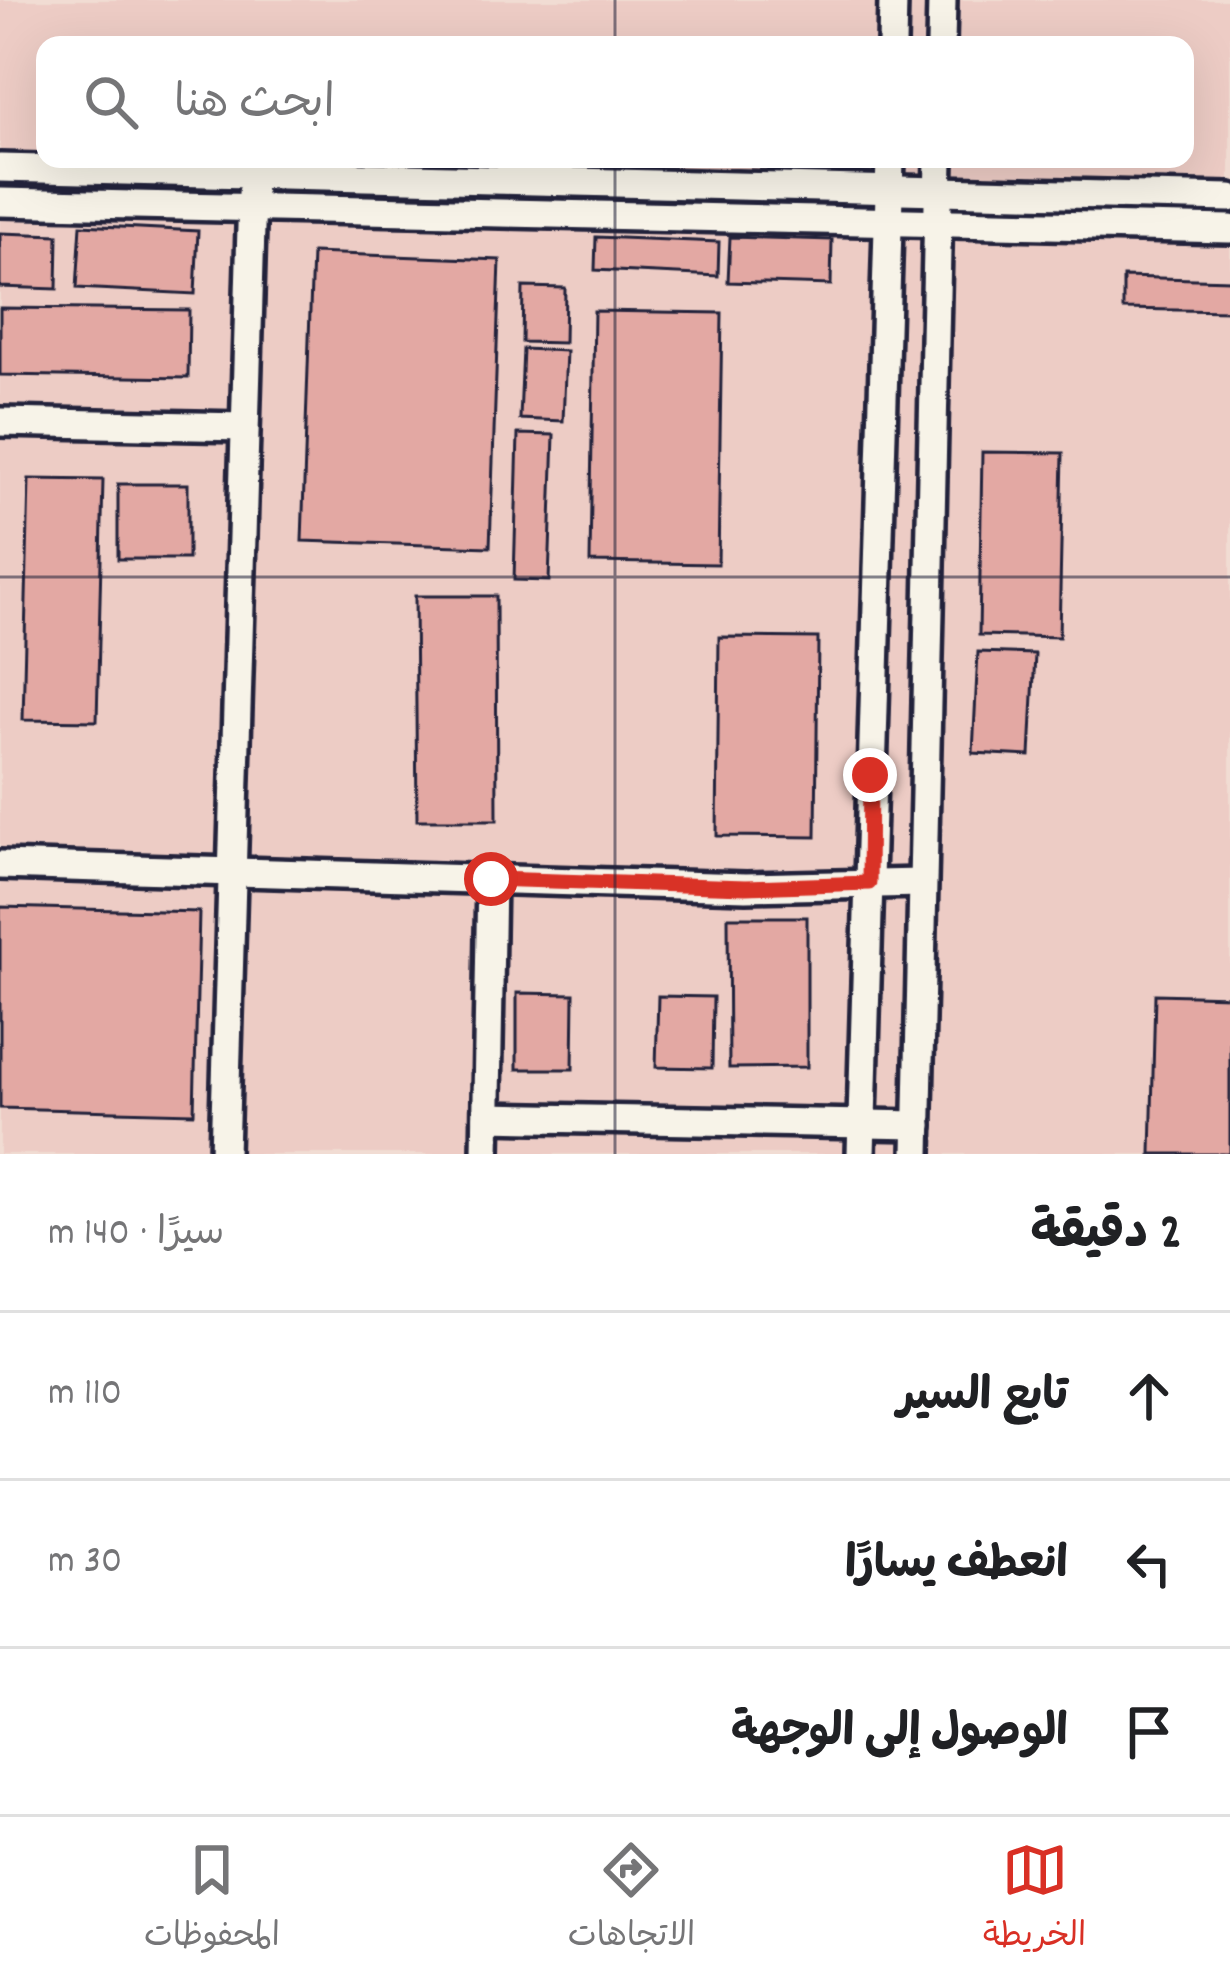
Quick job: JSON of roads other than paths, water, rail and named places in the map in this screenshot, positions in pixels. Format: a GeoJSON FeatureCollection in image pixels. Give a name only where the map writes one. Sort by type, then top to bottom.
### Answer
{"type":"FeatureCollection","features":[{"type":"Feature","properties":{"kind":"street"},"geometry":{"type":"LineString","coordinates":[[892,0],[892,36]]}},
{"type":"Feature","properties":{"kind":"street"},"geometry":{"type":"LineString","coordinates":[[941,36],[942,0]]}},
{"type":"Feature","properties":{"kind":"street"},"geometry":{"type":"LineString","coordinates":[[0,168],[1230,199]]}},
{"type":"Feature","properties":{"kind":"street"},"geometry":{"type":"LineString","coordinates":[[861,1154],[890,168]]}},
{"type":"Feature","properties":{"kind":"street"},"geometry":{"type":"LineString","coordinates":[[917,1154],[939,168]]}},
{"type":"Feature","properties":{"kind":"street"},"geometry":{"type":"LineString","coordinates":[[224,1154],[252,174]]}},
{"type":"Feature","properties":{"kind":"street"},"geometry":{"type":"LineString","coordinates":[[0,202],[1230,229]]}},
{"type":"Feature","properties":{"kind":"street"},"geometry":{"type":"LineString","coordinates":[[0,422],[244,427]]}},
{"type":"Feature","properties":{"kind":"street"},"geometry":{"type":"LineString","coordinates":[[0,866],[746,887],[921,884]]}},
{"type":"Feature","properties":{"kind":"street"},"geometry":{"type":"LineString","coordinates":[[486,1154],[491,879]]}},
{"type":"Feature","properties":{"kind":"street"},"geometry":{"type":"LineString","coordinates":[[487,1117],[918,1125]]}}]}
